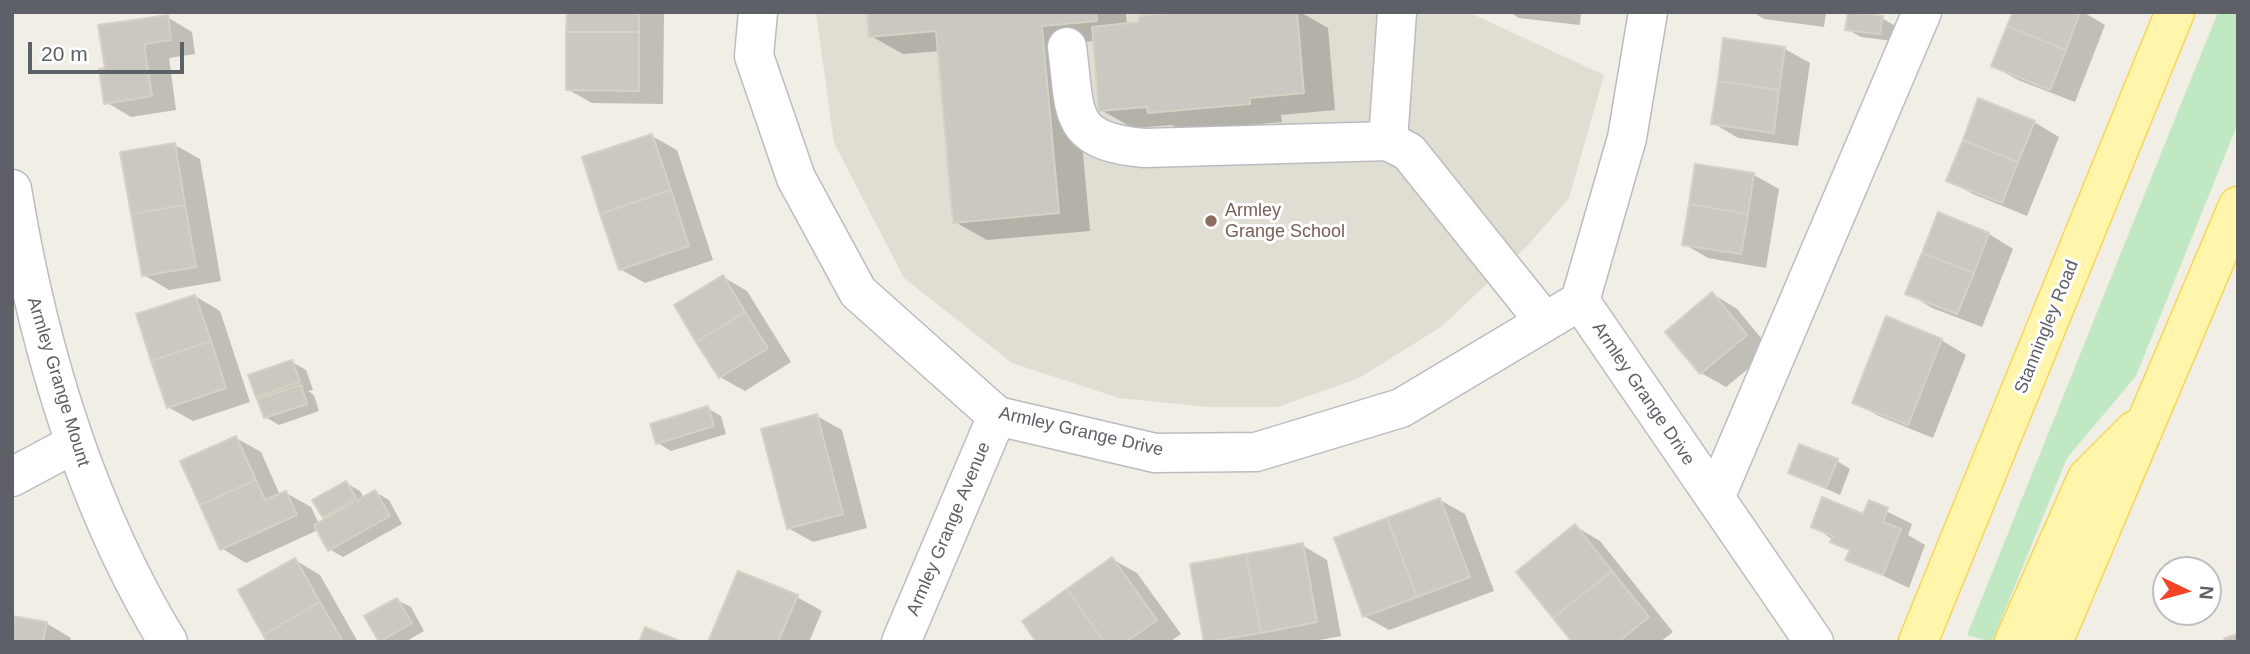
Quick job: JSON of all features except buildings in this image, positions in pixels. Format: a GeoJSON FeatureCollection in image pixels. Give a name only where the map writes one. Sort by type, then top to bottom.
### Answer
{"type":"FeatureCollection","features":[{"type":"Feature","properties":{"kind":"main road","name":"Stanningley Road"},"geometry":{"type":"LineString","coordinates":[[1918,642],[2175,12]]}},
{"type":"Feature","properties":{"kind":"main road"},"geometry":{"type":"LineString","coordinates":[[2053,642],[2238,206]]}},
{"type":"Feature","properties":{"kind":"main road"},"geometry":{"type":"LineString","coordinates":[[2014,642],[2087,478],[2147,419]]}},
{"type":"Feature","properties":{"kind":"street","name":"Armley Grange Drive"},"geometry":{"type":"LineString","coordinates":[[758,12],[754,56],[796,178],[858,292],[997,416],[1155,453],[1256,452],[1401,408],[1580,301],[1814,642]]}},
{"type":"Feature","properties":{"kind":"street"},"geometry":{"type":"LineString","coordinates":[[1388,141],[1397,12]]}},
{"type":"Feature","properties":{"kind":"street"},"geometry":{"type":"LineString","coordinates":[[1580,301],[1627,138],[1648,12]]}},
{"type":"Feature","properties":{"kind":"street"},"geometry":{"type":"LineString","coordinates":[[1715,498],[1923,12]]}},
{"type":"Feature","properties":{"kind":"street"},"geometry":{"type":"LineString","coordinates":[[1067,47],[1077,120],[1096,139],[1116,145],[1145,148],[1388,141],[1409,152],[1545,322]]}},
{"type":"Feature","properties":{"kind":"street","name":"Armley Grange Mount"},"geometry":{"type":"LineString","coordinates":[[12,190],[27,282],[74,444],[141,597],[168,642]]}},
{"type":"Feature","properties":{"kind":"street","name":"Armley Grange Avenue"},"geometry":{"type":"LineString","coordinates":[[901,642],[997,416]]}},
{"type":"Feature","properties":{"kind":"street"},"geometry":{"type":"LineString","coordinates":[[12,477],[74,444]]}},
{"type":"Feature","properties":{"kind":"shaded area","name":"Armley Grange School"},"geometry":{"type":"Polygon","coordinates":[[[816,12],[1468,12],[1604,75],[1569,198],[1528,245],[1441,327],[1359,378],[1278,407],[1208,407],[1119,398],[1012,363],[904,278],[834,143],[816,12]]]}},
{"type":"Feature","properties":{"kind":"green space"},"geometry":{"type":"Polygon","coordinates":[[[2218,12],[2238,12],[2238,123],[2136,376],[2067,458],[1992,642],[1967,635],[2218,12]]]}},
{"type":"Feature","properties":{"kind":"place","name":"Armley Grange School"},"geometry":{"type":"Point","coordinates":[1211,221]}}]}
